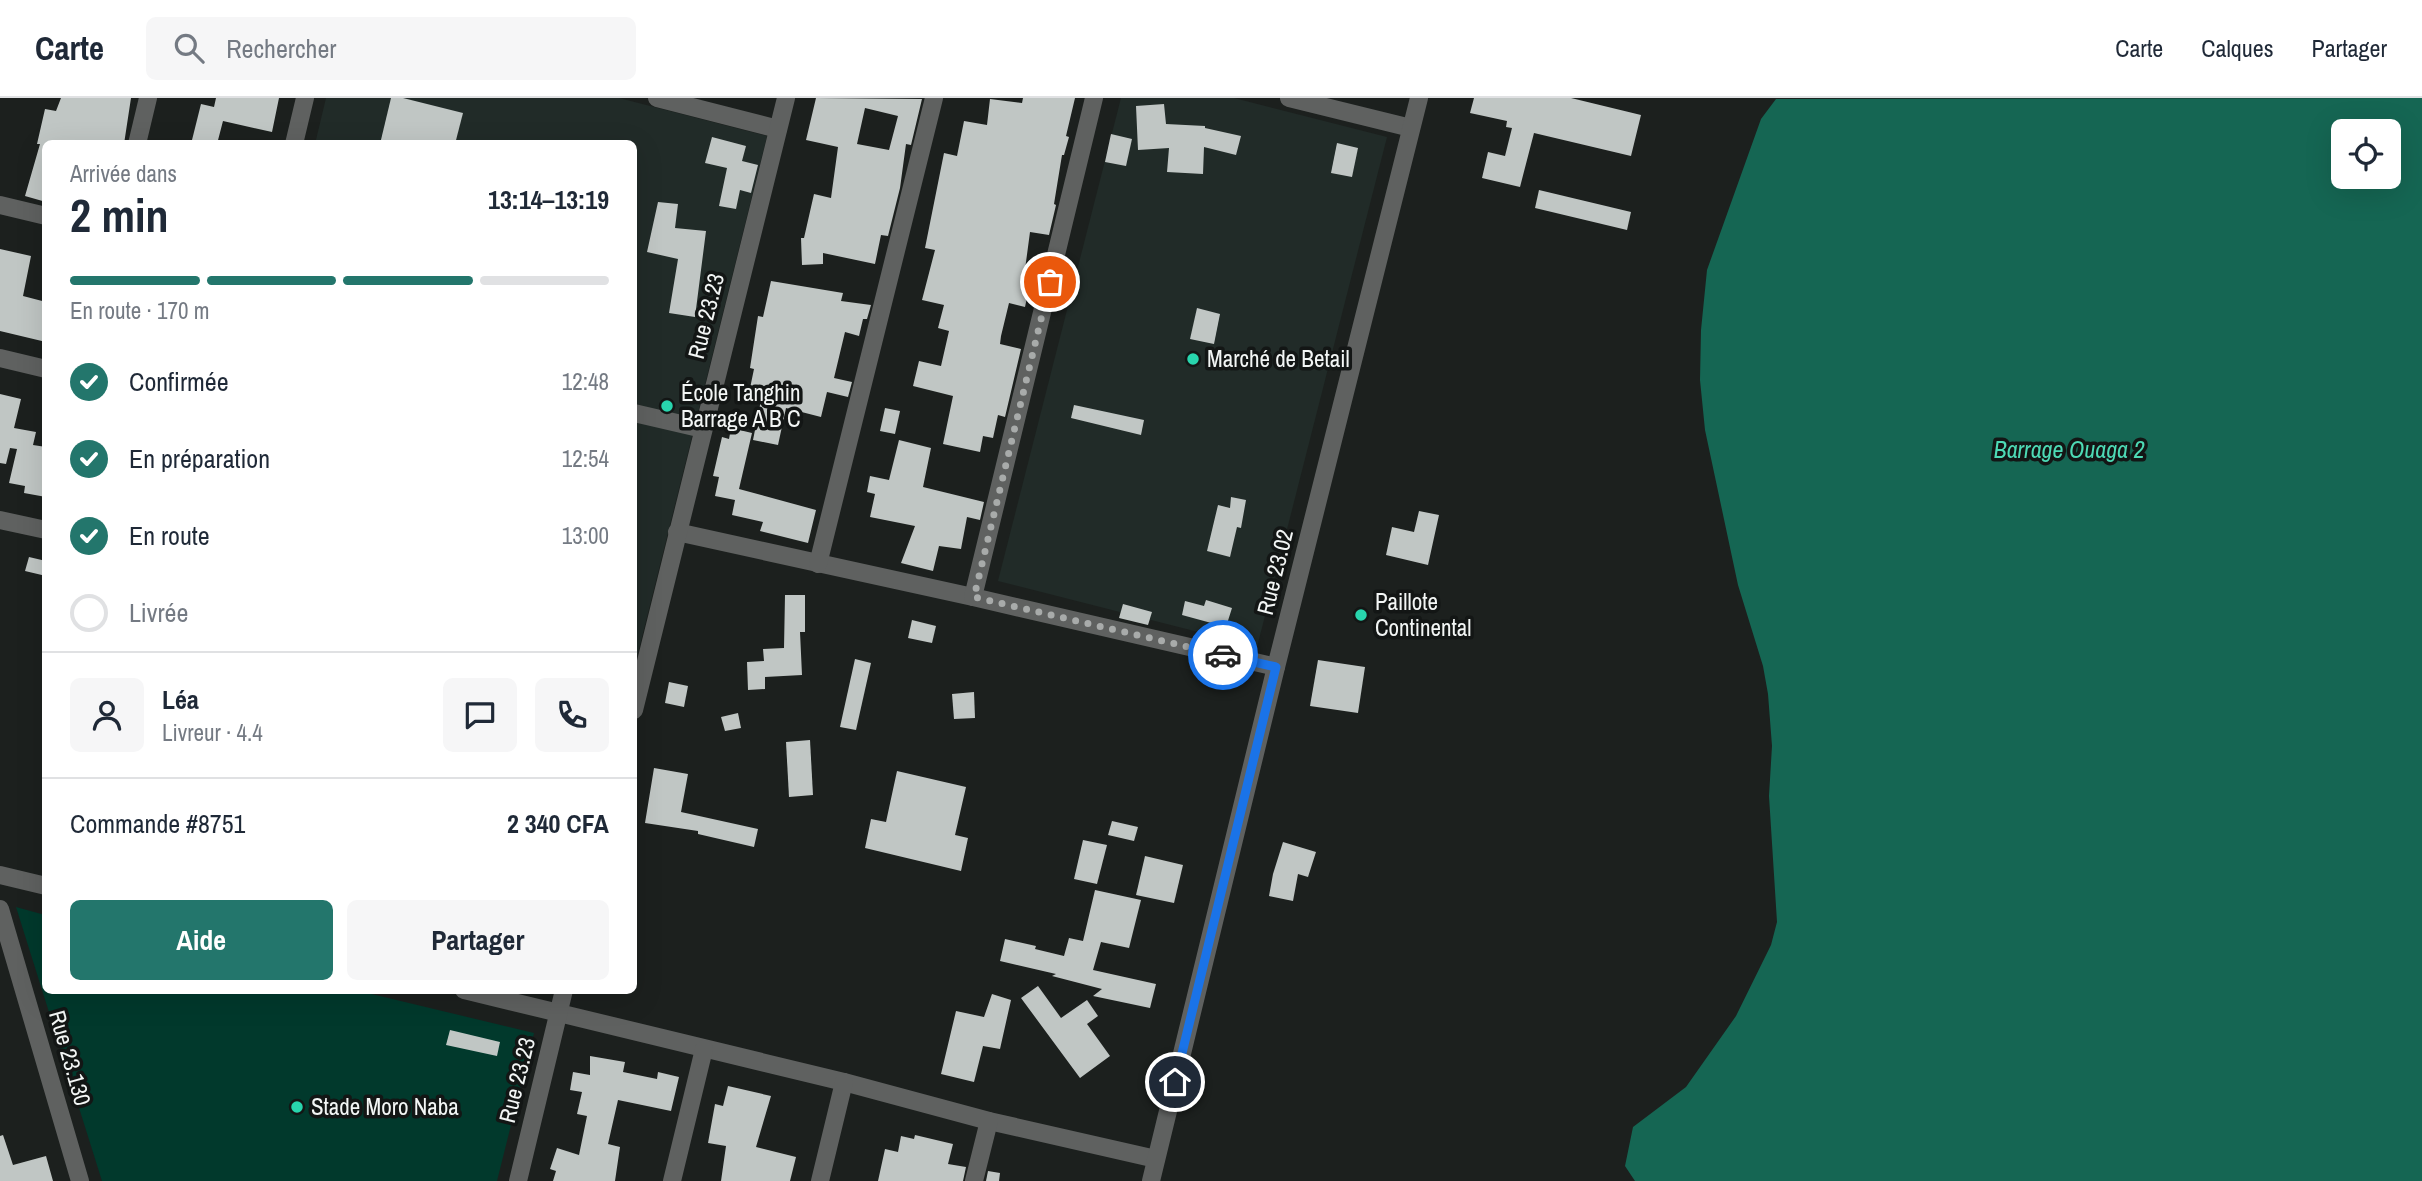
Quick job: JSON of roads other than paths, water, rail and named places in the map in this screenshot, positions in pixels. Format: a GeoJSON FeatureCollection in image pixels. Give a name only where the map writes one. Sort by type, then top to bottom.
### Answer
{"type":"FeatureCollection","features":[{"type":"Feature","properties":{"kind":"street"},"geometry":{"type":"LineString","coordinates":[[138,140],[148,98]]}},
{"type":"Feature","properties":{"kind":"street"},"geometry":{"type":"LineString","coordinates":[[295,140],[305,98]]}},
{"type":"Feature","properties":{"kind":"street"},"geometry":{"type":"LineString","coordinates":[[657,98],[778,129]]}},
{"type":"Feature","properties":{"kind":"street","name":"Rue 23.23"},"geometry":{"type":"LineString","coordinates":[[637,698],[786,98]]}},
{"type":"Feature","properties":{"kind":"street"},"geometry":{"type":"LineString","coordinates":[[818,564],[934,98]]}},
{"type":"Feature","properties":{"kind":"street"},"geometry":{"type":"LineString","coordinates":[[974,597],[1094,98]]}},
{"type":"Feature","properties":{"kind":"street"},"geometry":{"type":"LineString","coordinates":[[1289,98],[1411,128]]}},
{"type":"Feature","properties":{"kind":"street","name":"Rue 23.02"},"geometry":{"type":"LineString","coordinates":[[1151,1181],[1276,667],[1419,98]]}},
{"type":"Feature","properties":{"kind":"street"},"geometry":{"type":"LineString","coordinates":[[0,205],[42,215]]}},
{"type":"Feature","properties":{"kind":"street"},"geometry":{"type":"LineString","coordinates":[[0,358],[42,368]]}},
{"type":"Feature","properties":{"kind":"street"},"geometry":{"type":"LineString","coordinates":[[637,415],[703,429]]}},
{"type":"Feature","properties":{"kind":"street"},"geometry":{"type":"LineString","coordinates":[[0,520],[42,529]]}},
{"type":"Feature","properties":{"kind":"street"},"geometry":{"type":"LineString","coordinates":[[677,532],[1276,667]]}},
{"type":"Feature","properties":{"kind":"street"},"geometry":{"type":"LineString","coordinates":[[0,875],[42,885]]}},
{"type":"Feature","properties":{"kind":"street","name":"Rue 23.130"},"geometry":{"type":"LineString","coordinates":[[0,909],[80,1181]]}},
{"type":"Feature","properties":{"kind":"street"},"geometry":{"type":"LineString","coordinates":[[480,994],[845,1082],[989,1121],[1156,1159]]}},
{"type":"Feature","properties":{"kind":"street","name":"Rue 23.23"},"geometry":{"type":"LineString","coordinates":[[518,1181],[563,994]]}},
{"type":"Feature","properties":{"kind":"street"},"geometry":{"type":"LineString","coordinates":[[672,1181],[704,1049]]}},
{"type":"Feature","properties":{"kind":"street"},"geometry":{"type":"LineString","coordinates":[[820,1181],[845,1082]]}},
{"type":"Feature","properties":{"kind":"street"},"geometry":{"type":"LineString","coordinates":[[974,1181],[989,1121]]}},
{"type":"Feature","properties":{"kind":"water","name":"Barrage Ouaga 2"},"geometry":{"type":"Polygon","coordinates":[[[2422,98],[2422,1181],[1635,1181],[1625,1166],[1633,1127],[1686,1087],[1736,1016],[1771,945],[1777,922],[1769,796],[1772,746],[1768,694],[1763,666],[1738,585],[1705,430],[1700,380],[1701,330],[1707,270],[1761,119],[1776,99],[2422,98]]]}},
{"type":"Feature","properties":{"kind":"place","name":"Marché de Betail"},"geometry":{"type":"Point","coordinates":[1193,359]}},
{"type":"Feature","properties":{"kind":"place","name":"École Tanghin Barrage A B C"},"geometry":{"type":"Point","coordinates":[667,406]}},
{"type":"Feature","properties":{"kind":"place","name":"Paillote Continental"},"geometry":{"type":"Point","coordinates":[1361,615]}},
{"type":"Feature","properties":{"kind":"place","name":"Stade Moro Naba"},"geometry":{"type":"Point","coordinates":[297,1107]}}]}
